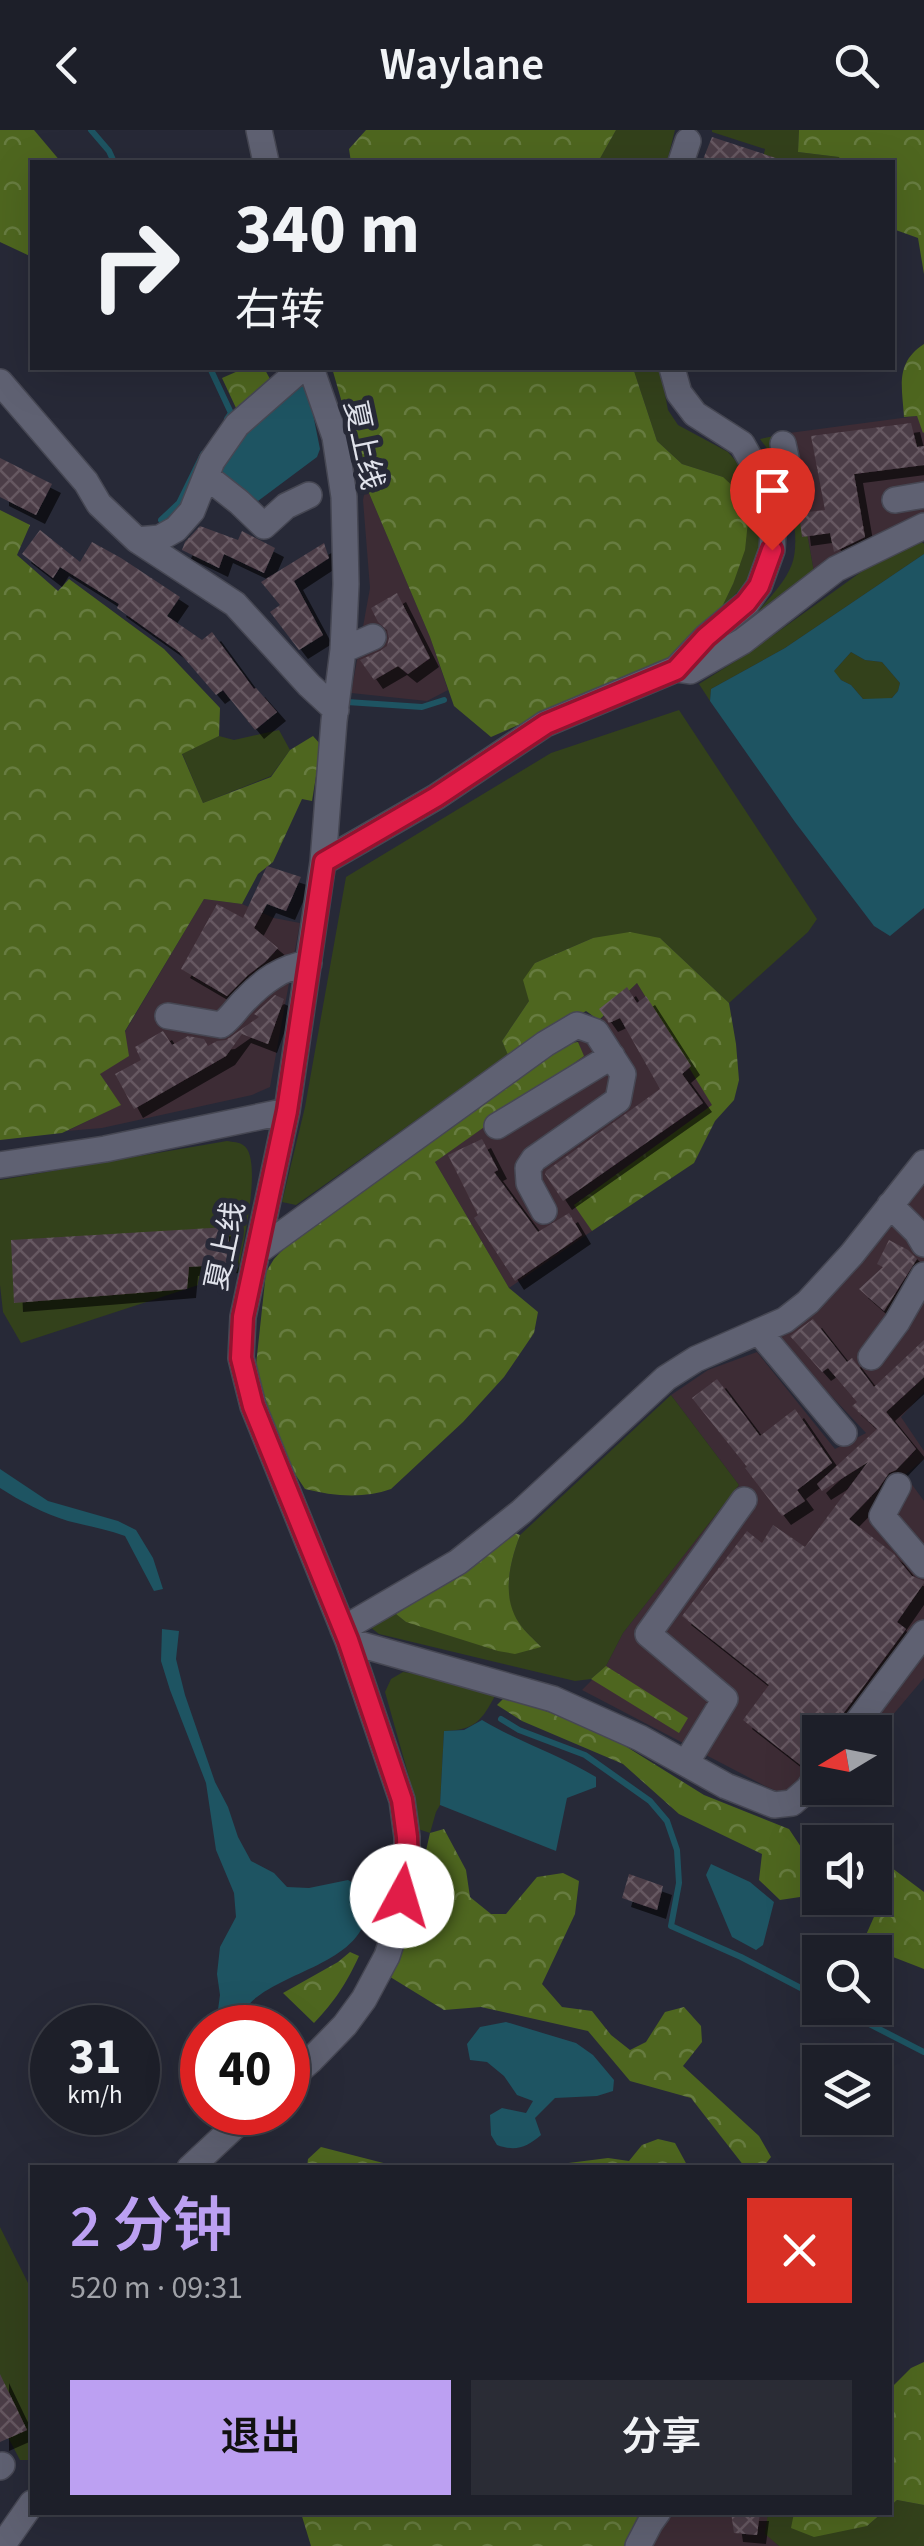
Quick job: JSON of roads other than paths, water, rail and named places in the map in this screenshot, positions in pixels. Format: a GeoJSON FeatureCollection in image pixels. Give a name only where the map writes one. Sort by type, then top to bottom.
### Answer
{"type":"FeatureCollection","features":[{"type":"Feature","properties":{"kind":"street"},"geometry":{"type":"LineString","coordinates":[[259,130],[266,160]]}},
{"type":"Feature","properties":{"kind":"street"},"geometry":{"type":"LineString","coordinates":[[137,540],[160,538],[176,530],[192,511],[212,461],[237,425],[300,370]]}},
{"type":"Feature","properties":{"kind":"street","name":"夏上线"},"geometry":{"type":"LineString","coordinates":[[310,2061],[345,2025],[387,1956],[408,1868],[402,1800],[345,1635],[253,1406],[241,1358],[243,1317],[287,1111],[324,862],[343,650],[344,497],[335,437],[313,370]]}},
{"type":"Feature","properties":{"kind":"street"},"geometry":{"type":"LineString","coordinates":[[324,862],[436,797],[546,724],[676,670],[759,586],[772,550],[770,494],[742,444],[694,414],[679,393],[673,370]]}},
{"type":"Feature","properties":{"kind":"street"},"geometry":{"type":"LineString","coordinates":[[0,382],[86,482],[98,504],[137,540],[235,604],[336,710]]}},
{"type":"Feature","properties":{"kind":"street"},"geometry":{"type":"LineString","coordinates":[[770,494],[793,490],[783,444]]}},
{"type":"Feature","properties":{"kind":"street"},"geometry":{"type":"LineString","coordinates":[[206,476],[264,526],[286,506],[309,494]]}},
{"type":"Feature","properties":{"kind":"street"},"geometry":{"type":"LineString","coordinates":[[895,500],[924,495]]}},
{"type":"Feature","properties":{"kind":"street"},"geometry":{"type":"LineString","coordinates":[[676,670],[690,671],[730,648],[836,569],[924,526]]}},
{"type":"Feature","properties":{"kind":"street"},"geometry":{"type":"LineString","coordinates":[[343,650],[373,637]]}},
{"type":"Feature","properties":{"kind":"street"},"geometry":{"type":"LineString","coordinates":[[168,1016],[221,1025],[267,980],[288,966],[309,963]]}},
{"type":"Feature","properties":{"kind":"street"},"geometry":{"type":"LineString","coordinates":[[257,1252],[545,1044],[577,1025],[596,1032],[624,1074],[618,1100],[534,1158],[528,1168],[530,1183],[544,1211]]}},
{"type":"Feature","properties":{"kind":"street"},"geometry":{"type":"LineString","coordinates":[[497,1126],[612,1056]]}},
{"type":"Feature","properties":{"kind":"street"},"geometry":{"type":"LineString","coordinates":[[0,1165],[105,1149],[287,1111]]}},
{"type":"Feature","properties":{"kind":"street"},"geometry":{"type":"LineString","coordinates":[[345,1635],[458,1562],[521,1512],[666,1378],[696,1360],[760,1333],[808,1302],[922,1171]]}},
{"type":"Feature","properties":{"kind":"street"},"geometry":{"type":"LineString","coordinates":[[890,1205],[924,1244]]}},
{"type":"Feature","properties":{"kind":"street"},"geometry":{"type":"LineString","coordinates":[[870,1357],[898,1322],[924,1275]]}},
{"type":"Feature","properties":{"kind":"street"},"geometry":{"type":"LineString","coordinates":[[760,1333],[844,1433]]}},
{"type":"Feature","properties":{"kind":"street"},"geometry":{"type":"LineString","coordinates":[[898,1486],[882,1516],[916,1556]]}},
{"type":"Feature","properties":{"kind":"street"},"geometry":{"type":"LineString","coordinates":[[686,1764],[725,1698],[648,1634],[744,1500]]}},
{"type":"Feature","properties":{"kind":"street"},"geometry":{"type":"LineString","coordinates":[[863,1715],[924,1633]]}},
{"type":"Feature","properties":{"kind":"street"},"geometry":{"type":"LineString","coordinates":[[345,1635],[553,1699],[640,1738],[726,1786],[774,1805],[792,1803],[802,1794]]}},
{"type":"Feature","properties":{"kind":"street"},"geometry":{"type":"LineString","coordinates":[[193,2165],[225,2135]]}},
{"type":"Feature","properties":{"kind":"street"},"geometry":{"type":"LineString","coordinates":[[2,2546],[30,2507]]}},
{"type":"Feature","properties":{"kind":"street"},"geometry":{"type":"LineString","coordinates":[[638,2546],[656,2515]]}},
{"type":"Feature","properties":{"kind":"water"},"geometry":{"type":"Polygon","coordinates":[[[302,382],[310,399],[320,449],[317,457],[258,501],[222,472],[245,431],[302,382]]]}},
{"type":"Feature","properties":{"kind":"water"},"geometry":{"type":"Polygon","coordinates":[[[924,554],[924,908],[890,936],[874,926],[710,701],[711,689],[785,648],[924,554]],[[851,652],[834,671],[863,699],[892,698],[900,683],[882,662],[865,660],[851,652]]]}},
{"type":"Feature","properties":{"kind":"water"},"geometry":{"type":"Polygon","coordinates":[[[0,1469],[48,1501],[136,1530],[153,1558],[163,1589],[154,1591],[125,1536],[59,1518],[24,1502],[0,1488],[0,1469]]]}},
{"type":"Feature","properties":{"kind":"water"},"geometry":{"type":"Polygon","coordinates":[[[162,1629],[179,1631],[176,1659],[185,1695],[215,1782],[251,1861],[274,1873],[287,1887],[309,1888],[348,1880],[367,1891],[367,1914],[348,1946],[274,1986],[249,2005],[219,2005],[220,1947],[236,1917],[234,1893],[216,1850],[206,1783],[161,1661],[162,1629]]]}},
{"type":"Feature","properties":{"kind":"water"},"geometry":{"type":"Polygon","coordinates":[[[482,1720],[596,1777],[596,1787],[567,1798],[556,1851],[440,1805],[444,1731],[464,1730],[482,1720]]]}},
{"type":"Feature","properties":{"kind":"water"},"geometry":{"type":"Polygon","coordinates":[[[711,1864],[750,1882],[774,1902],[763,1945],[756,1950],[732,1937],[706,1875],[711,1864]]]}},
{"type":"Feature","properties":{"kind":"water"},"geometry":{"type":"Polygon","coordinates":[[[506,2022],[576,2043],[593,2055],[614,2080],[613,2091],[597,2096],[555,2098],[535,2118],[541,2135],[516,2148],[497,2145],[491,2135],[490,2115],[502,2108],[526,2113],[533,2101],[517,2095],[504,2076],[487,2062],[470,2060],[467,2044],[480,2027],[506,2022]]]}},
{"type":"Feature","properties":{"kind":"waterway"},"geometry":{"type":"LineString","coordinates":[[91,130],[113,160]]}},
{"type":"Feature","properties":{"kind":"waterway"},"geometry":{"type":"LineString","coordinates":[[211,370],[231,413],[227,419]]}},
{"type":"Feature","properties":{"kind":"waterway"},"geometry":{"type":"LineString","coordinates":[[165,528],[161,520],[179,503],[203,454]]}},
{"type":"Feature","properties":{"kind":"waterway"},"geometry":{"type":"LineString","coordinates":[[342,700],[422,707],[444,700]]}},
{"type":"Feature","properties":{"kind":"waterway"},"geometry":{"type":"LineString","coordinates":[[501,1719],[519,1730],[585,1755],[650,1801],[667,1821],[677,1850],[679,1883],[671,1926],[802,1989]]}},
{"type":"Feature","properties":{"kind":"waterway"},"geometry":{"type":"LineString","coordinates":[[871,2025],[924,2052]]}}]}
